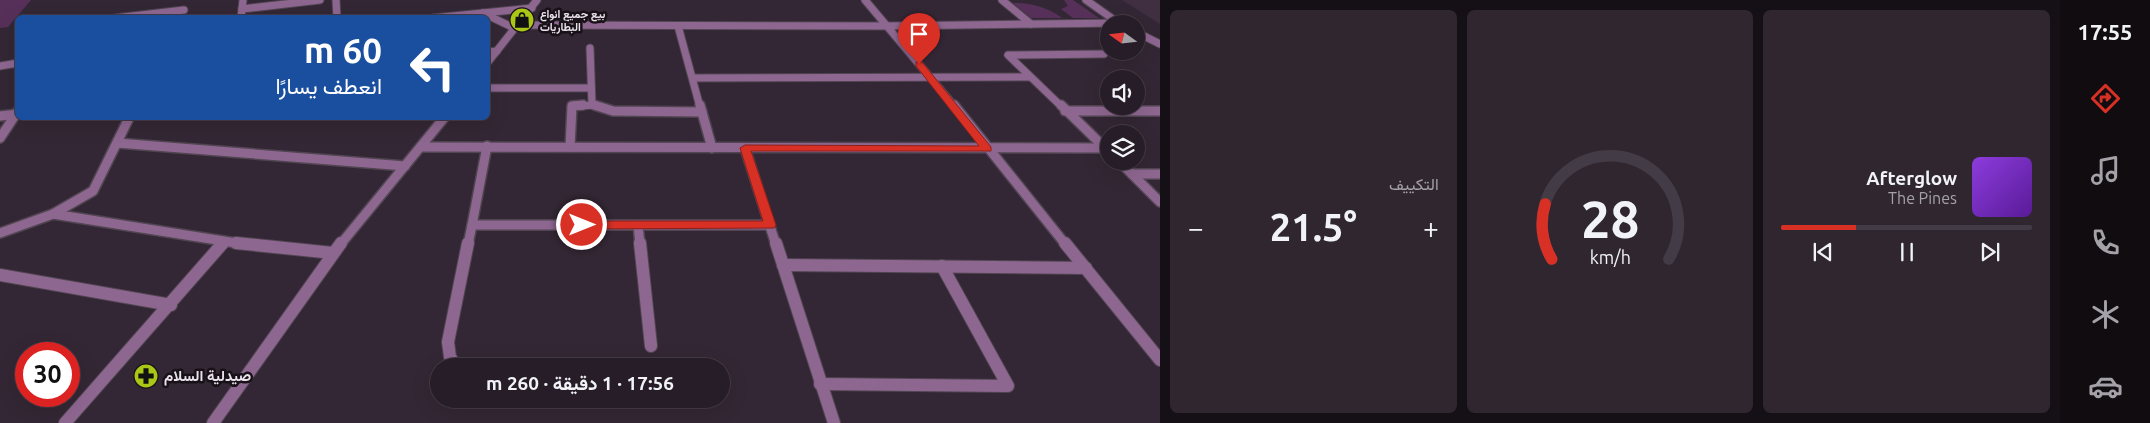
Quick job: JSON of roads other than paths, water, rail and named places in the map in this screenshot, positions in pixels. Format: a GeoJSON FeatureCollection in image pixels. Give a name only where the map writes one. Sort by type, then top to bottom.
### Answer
{"type":"FeatureCollection","features":[{"type":"Feature","properties":{"kind":"street"},"geometry":{"type":"LineString","coordinates":[[241,15],[243,0]]}},
{"type":"Feature","properties":{"kind":"street"},"geometry":{"type":"LineString","coordinates":[[242,9],[320,0]]}},
{"type":"Feature","properties":{"kind":"street"},"geometry":{"type":"LineString","coordinates":[[336,0],[337,15]]}},
{"type":"Feature","properties":{"kind":"street"},"geometry":{"type":"LineString","coordinates":[[490,60],[537,0]]}},
{"type":"Feature","properties":{"kind":"street"},"geometry":{"type":"LineString","coordinates":[[865,0],[930,76],[987,149],[1160,360]]}},
{"type":"Feature","properties":{"kind":"street"},"geometry":{"type":"LineString","coordinates":[[1002,0],[1031,24]]}},
{"type":"Feature","properties":{"kind":"street"},"geometry":{"type":"LineString","coordinates":[[1086,0],[1108,15]]}},
{"type":"Feature","properties":{"kind":"street"},"geometry":{"type":"LineString","coordinates":[[462,15],[532,8]]}},
{"type":"Feature","properties":{"kind":"street"},"geometry":{"type":"LineString","coordinates":[[141,15],[184,10]]}},
{"type":"Feature","properties":{"kind":"street"},"geometry":{"type":"LineString","coordinates":[[482,13],[487,15]]}},
{"type":"Feature","properties":{"kind":"street"},"geometry":{"type":"LineString","coordinates":[[490,16],[515,27],[1100,23]]}},
{"type":"Feature","properties":{"kind":"street"},"geometry":{"type":"LineString","coordinates":[[678,26],[712,148]]}},
{"type":"Feature","properties":{"kind":"street"},"geometry":{"type":"LineString","coordinates":[[1145,36],[1160,44]]}},
{"type":"Feature","properties":{"kind":"street"},"geometry":{"type":"LineString","coordinates":[[590,48],[592,105]]}},
{"type":"Feature","properties":{"kind":"street"},"geometry":{"type":"LineString","coordinates":[[490,52],[497,51]]}},
{"type":"Feature","properties":{"kind":"street"},"geometry":{"type":"LineString","coordinates":[[1100,54],[1008,54],[1100,144]]}},
{"type":"Feature","properties":{"kind":"street"},"geometry":{"type":"LineString","coordinates":[[0,66],[15,64]]}},
{"type":"Feature","properties":{"kind":"street"},"geometry":{"type":"LineString","coordinates":[[693,78],[1030,77]]}},
{"type":"Feature","properties":{"kind":"street"},"geometry":{"type":"LineString","coordinates":[[490,88],[591,88]]}},
{"type":"Feature","properties":{"kind":"street"},"geometry":{"type":"LineString","coordinates":[[570,147],[572,106],[592,105],[613,111],[702,112]]}},
{"type":"Feature","properties":{"kind":"street"},"geometry":{"type":"LineString","coordinates":[[1065,111],[1160,112]]}},
{"type":"Feature","properties":{"kind":"street"},"geometry":{"type":"LineString","coordinates":[[0,116],[15,113]]}},
{"type":"Feature","properties":{"kind":"street"},"geometry":{"type":"LineString","coordinates":[[0,138],[15,116]]}},
{"type":"Feature","properties":{"kind":"street"},"geometry":{"type":"LineString","coordinates":[[0,233],[53,214],[93,191],[128,120]]}},
{"type":"Feature","properties":{"kind":"street"},"geometry":{"type":"LineString","coordinates":[[213,423],[333,253],[442,120]]}},
{"type":"Feature","properties":{"kind":"street"},"geometry":{"type":"LineString","coordinates":[[117,143],[405,166]]}},
{"type":"Feature","properties":{"kind":"street"},"geometry":{"type":"LineString","coordinates":[[451,358],[448,342],[487,146]]}},
{"type":"Feature","properties":{"kind":"street"},"geometry":{"type":"LineString","coordinates":[[421,147],[1100,150]]}},
{"type":"Feature","properties":{"kind":"street"},"geometry":{"type":"LineString","coordinates":[[745,148],[834,423]]}},
{"type":"Feature","properties":{"kind":"street"},"geometry":{"type":"LineString","coordinates":[[1128,170],[1160,202]]}},
{"type":"Feature","properties":{"kind":"street"},"geometry":{"type":"LineString","coordinates":[[1132,174],[1160,174]]}},
{"type":"Feature","properties":{"kind":"street"},"geometry":{"type":"LineString","coordinates":[[53,214],[224,242],[333,253]]}},
{"type":"Feature","properties":{"kind":"street"},"geometry":{"type":"LineString","coordinates":[[472,224],[770,225]]}},
{"type":"Feature","properties":{"kind":"street"},"geometry":{"type":"LineString","coordinates":[[638,225],[651,346]]}},
{"type":"Feature","properties":{"kind":"street"},"geometry":{"type":"LineString","coordinates":[[65,423],[171,305],[224,242]]}},
{"type":"Feature","properties":{"kind":"street"},"geometry":{"type":"LineString","coordinates":[[783,265],[1086,268]]}},
{"type":"Feature","properties":{"kind":"street"},"geometry":{"type":"LineString","coordinates":[[820,384],[1008,386],[942,266]]}},
{"type":"Feature","properties":{"kind":"street"},"geometry":{"type":"LineString","coordinates":[[0,275],[171,305]]}},
{"type":"Feature","properties":{"kind":"place","name":"بيع جميع انواع البطاريات"},"geometry":{"type":"Point","coordinates":[522,20]}},
{"type":"Feature","properties":{"kind":"place","name":"صيدلية السلام"},"geometry":{"type":"Point","coordinates":[146,376]}}]}
